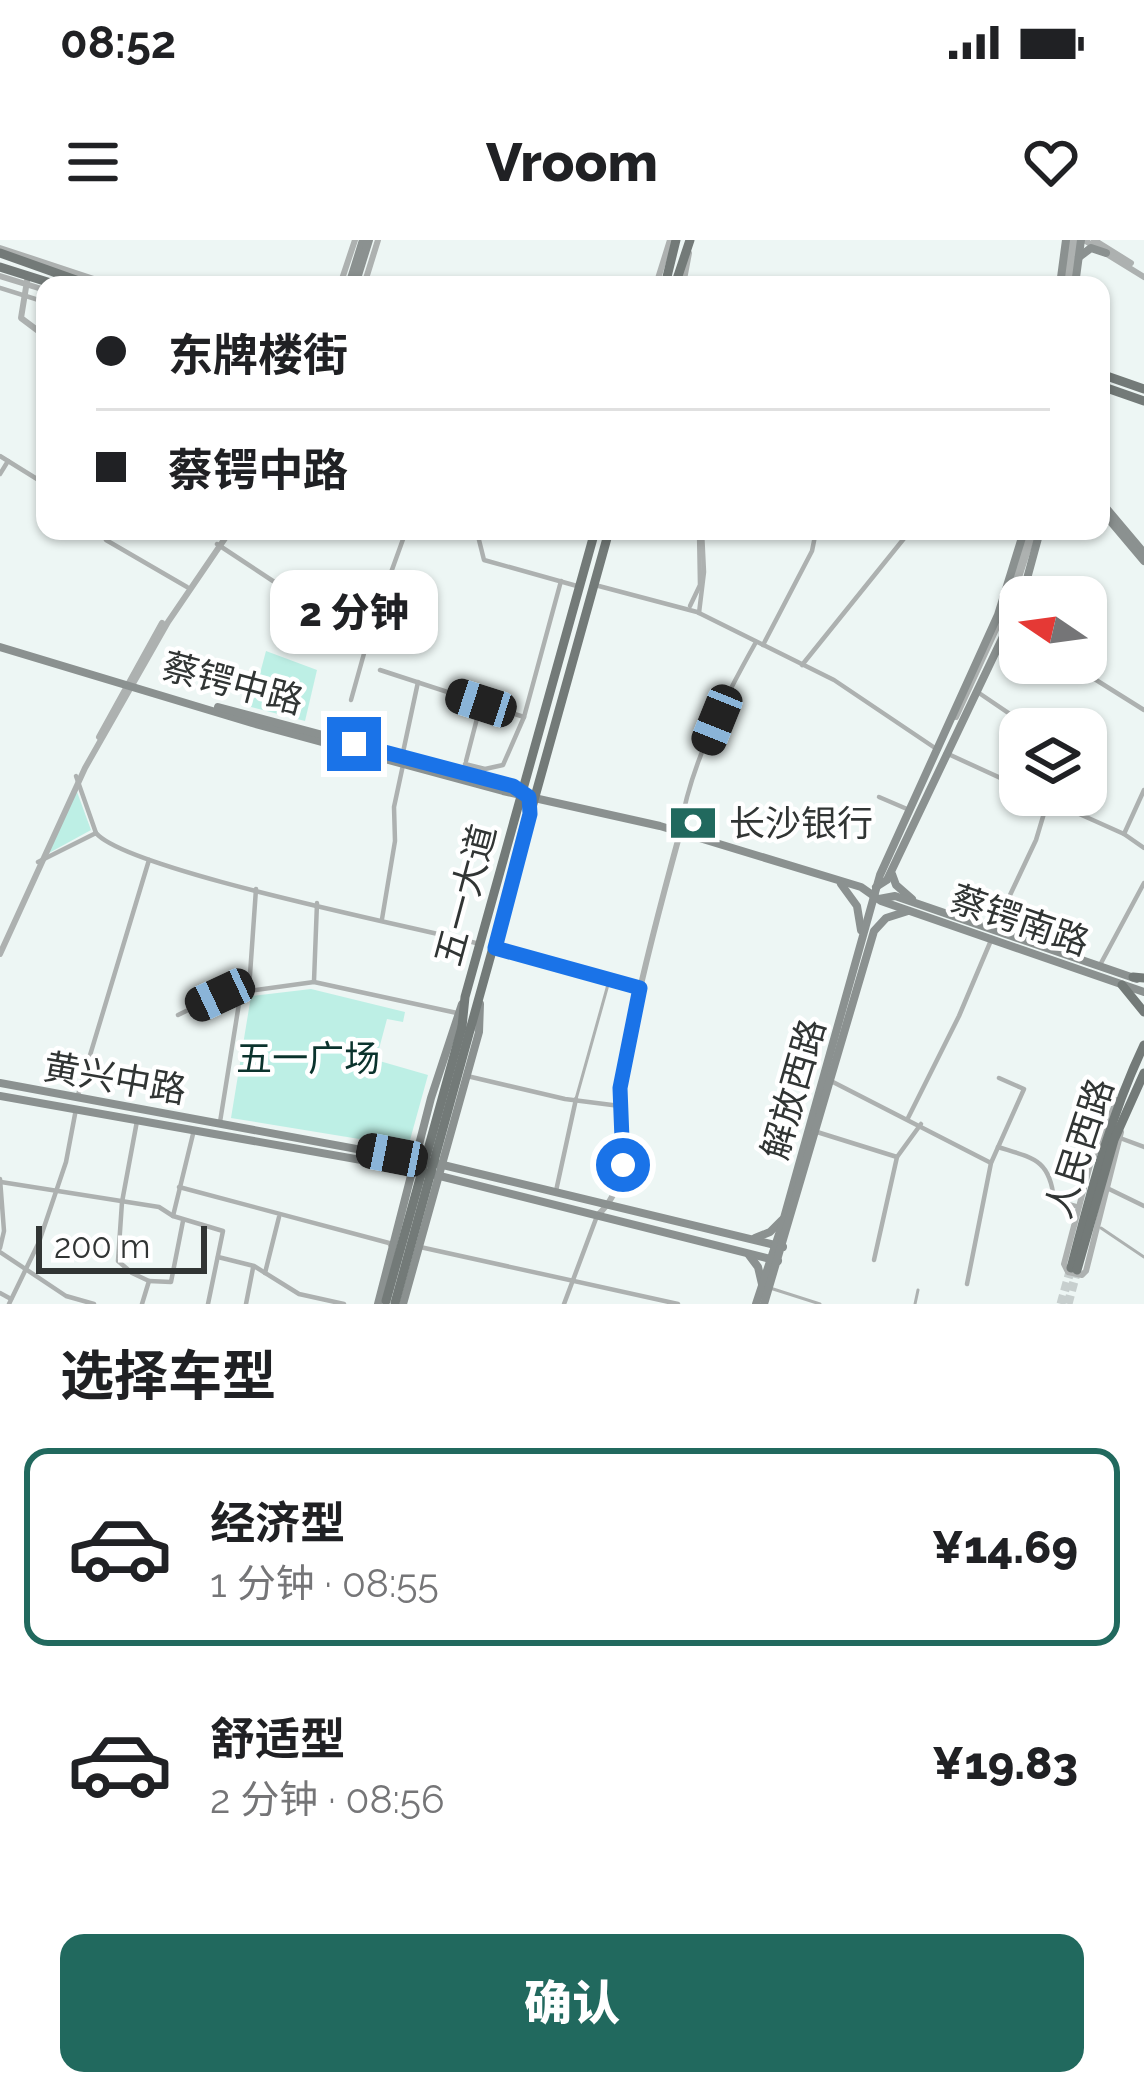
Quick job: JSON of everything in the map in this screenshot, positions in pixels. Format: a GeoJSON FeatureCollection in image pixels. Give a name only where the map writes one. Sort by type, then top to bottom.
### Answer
{"type":"FeatureCollection","features":[{"type":"Feature","properties":{"kind":"main road"},"geometry":{"type":"LineString","coordinates":[[1066,276],[1064,255],[1073,240]]}},
{"type":"Feature","properties":{"kind":"main road"},"geometry":{"type":"LineString","coordinates":[[1073,240],[1079,258]]}},
{"type":"Feature","properties":{"kind":"main road"},"geometry":{"type":"LineString","coordinates":[[350,276],[357,241]]}},
{"type":"Feature","properties":{"kind":"main road"},"geometry":{"type":"LineString","coordinates":[[680,276],[690,241]]}},
{"type":"Feature","properties":{"kind":"main road"},"geometry":{"type":"LineString","coordinates":[[664,276],[674,243]]}},
{"type":"Feature","properties":{"kind":"main road"},"geometry":{"type":"LineString","coordinates":[[1071,276],[1079,258],[1091,248],[1106,253]]}},
{"type":"Feature","properties":{"kind":"main road"},"geometry":{"type":"LineString","coordinates":[[0,251],[66,276]]}},
{"type":"Feature","properties":{"kind":"main road"},"geometry":{"type":"LineString","coordinates":[[0,267],[36,282]]}},
{"type":"Feature","properties":{"kind":"main road"},"geometry":{"type":"LineString","coordinates":[[1110,382],[1144,389]]}},
{"type":"Feature","properties":{"kind":"main road"},"geometry":{"type":"LineString","coordinates":[[1110,384],[1144,401]]}},
{"type":"Feature","properties":{"kind":"main road"},"geometry":{"type":"LineString","coordinates":[[1110,517],[1144,557]]}},
{"type":"Feature","properties":{"kind":"main road","name":"五一大道"},"geometry":{"type":"LineString","coordinates":[[390,1303],[392,1249],[413,1164],[517,810],[527,796],[586,585],[591,540]]}},
{"type":"Feature","properties":{"kind":"main road","name":"五一大道"},"geometry":{"type":"LineString","coordinates":[[390,1303],[420,1247],[442,1170],[530,814],[528,773],[586,585],[605,540]]}},
{"type":"Feature","properties":{"kind":"main road","name":"解放西路"},"geometry":{"type":"LineString","coordinates":[[875,897],[892,869],[1028,540]]}},
{"type":"Feature","properties":{"kind":"main road","name":"解放西路"},"geometry":{"type":"LineString","coordinates":[[1025,576],[1031,540]]}},
{"type":"Feature","properties":{"kind":"main road","name":"蔡锷中路"},"geometry":{"type":"LineString","coordinates":[[0,644],[555,804],[680,832],[860,887],[875,897]]}},
{"type":"Feature","properties":{"kind":"main road","name":"解放西路"},"geometry":{"type":"LineString","coordinates":[[779,1246],[875,897],[909,810],[999,650]]}},
{"type":"Feature","properties":{"kind":"main road","name":"蔡锷中路"},"geometry":{"type":"LineString","coordinates":[[403,761],[464,768],[504,788]]}},
{"type":"Feature","properties":{"kind":"main road"},"geometry":{"type":"LineString","coordinates":[[517,810],[504,788],[518,784],[528,773]]}},
{"type":"Feature","properties":{"kind":"main road"},"geometry":{"type":"LineString","coordinates":[[530,814],[537,806],[555,804]]}},
{"type":"Feature","properties":{"kind":"main road"},"geometry":{"type":"LineString","coordinates":[[892,869],[896,885],[914,907]]}},
{"type":"Feature","properties":{"kind":"main road"},"geometry":{"type":"LineString","coordinates":[[835,880],[854,901],[862,940]]}},
{"type":"Feature","properties":{"kind":"main road","name":"蔡锷南路"},"geometry":{"type":"LineString","coordinates":[[875,897],[891,895],[914,907],[1140,979]]}},
{"type":"Feature","properties":{"kind":"main road","name":"解放西路"},"geometry":{"type":"LineString","coordinates":[[760,1304],[817,1132],[874,931],[890,915],[914,907]]}},
{"type":"Feature","properties":{"kind":"main road","name":"蔡锷南路"},"geometry":{"type":"LineString","coordinates":[[993,933],[1144,992]]}},
{"type":"Feature","properties":{"kind":"main road"},"geometry":{"type":"LineString","coordinates":[[1122,985],[1144,1012]]}},
{"type":"Feature","properties":{"kind":"main road","name":"五一大道"},"geometry":{"type":"LineString","coordinates":[[465,997],[466,1029]]}},
{"type":"Feature","properties":{"kind":"main road","name":"五一大道"},"geometry":{"type":"LineString","coordinates":[[390,1303],[466,1029],[481,1001]]}},
{"type":"Feature","properties":{"kind":"main road","name":"人民西路"},"geometry":{"type":"LineString","coordinates":[[1144,1045],[1094,1180],[1074,1269],[1104,1169],[1144,1073]]}},
{"type":"Feature","properties":{"kind":"main road","name":"黄兴中路"},"geometry":{"type":"LineString","coordinates":[[0,1083],[137,1121],[413,1164]]}},
{"type":"Feature","properties":{"kind":"main road","name":"黄兴中路"},"geometry":{"type":"LineString","coordinates":[[0,1096],[222,1124],[556,1191],[779,1246]]}},
{"type":"Feature","properties":{"kind":"main road","name":"黄兴中路"},"geometry":{"type":"LineString","coordinates":[[442,1170],[597,1216],[775,1260]]}},
{"type":"Feature","properties":{"kind":"main road"},"geometry":{"type":"LineString","coordinates":[[746,1239],[770,1232],[786,1214]]}},
{"type":"Feature","properties":{"kind":"main road"},"geometry":{"type":"LineString","coordinates":[[742,1252],[758,1267],[766,1288]]}},
{"type":"Feature","properties":{"kind":"street"},"geometry":{"type":"LineString","coordinates":[[367,276],[379,240]]}},
{"type":"Feature","properties":{"kind":"street"},"geometry":{"type":"LineString","coordinates":[[1068,276],[1073,240],[1144,274]]}},
{"type":"Feature","properties":{"kind":"street"},"geometry":{"type":"LineString","coordinates":[[1094,240],[1144,274]]}},
{"type":"Feature","properties":{"kind":"street"},"geometry":{"type":"LineString","coordinates":[[681,276],[690,241]]}},
{"type":"Feature","properties":{"kind":"street"},"geometry":{"type":"LineString","coordinates":[[0,251],[82,276]]}},
{"type":"Feature","properties":{"kind":"street"},"geometry":{"type":"LineString","coordinates":[[0,276],[36,285]]}},
{"type":"Feature","properties":{"kind":"street"},"geometry":{"type":"LineString","coordinates":[[26,280],[21,318],[36,329]]}},
{"type":"Feature","properties":{"kind":"street"},"geometry":{"type":"LineString","coordinates":[[0,288],[36,299]]}},
{"type":"Feature","properties":{"kind":"street"},"geometry":{"type":"LineString","coordinates":[[0,456],[36,478]]}},
{"type":"Feature","properties":{"kind":"street"},"geometry":{"type":"LineString","coordinates":[[0,474],[8,461]]}},
{"type":"Feature","properties":{"kind":"street"},"geometry":{"type":"LineString","coordinates":[[106,540],[187,587]]}},
{"type":"Feature","properties":{"kind":"street"},"geometry":{"type":"LineString","coordinates":[[130,685],[156,632],[222,540]]}},
{"type":"Feature","properties":{"kind":"street"},"geometry":{"type":"LineString","coordinates":[[351,700],[403,540]]}},
{"type":"Feature","properties":{"kind":"street"},"geometry":{"type":"LineString","coordinates":[[479,540],[484,560],[699,613],[834,680],[942,751],[999,778]]}},
{"type":"Feature","properties":{"kind":"street"},"geometry":{"type":"LineString","coordinates":[[687,608],[697,598],[700,585],[701,540]]}},
{"type":"Feature","properties":{"kind":"street"},"geometry":{"type":"LineString","coordinates":[[699,613],[702,540]]}},
{"type":"Feature","properties":{"kind":"street"},"geometry":{"type":"LineString","coordinates":[[564,1304],[597,1216],[610,1204],[623,1165],[621,1081],[680,832],[721,710],[814,540]]}},
{"type":"Feature","properties":{"kind":"street"},"geometry":{"type":"LineString","coordinates":[[802,664],[903,540]]}},
{"type":"Feature","properties":{"kind":"street","name":"解放西路"},"geometry":{"type":"LineString","coordinates":[[942,751],[1015,601],[1030,540]]}},
{"type":"Feature","properties":{"kind":"street"},"geometry":{"type":"LineString","coordinates":[[218,545],[279,584],[319,599],[344,618],[372,625]]}},
{"type":"Feature","properties":{"kind":"street"},"geometry":{"type":"LineString","coordinates":[[0,950],[77,778],[218,545]]}},
{"type":"Feature","properties":{"kind":"street"},"geometry":{"type":"LineString","coordinates":[[481,703],[464,768],[503,765],[524,717],[561,581]]}},
{"type":"Feature","properties":{"kind":"street"},"geometry":{"type":"LineString","coordinates":[[380,670],[524,717]]}},
{"type":"Feature","properties":{"kind":"street"},"geometry":{"type":"LineString","coordinates":[[382,919],[395,842],[394,807],[418,682]]}},
{"type":"Feature","properties":{"kind":"street"},"geometry":{"type":"LineString","coordinates":[[1103,684],[1144,710]]}},
{"type":"Feature","properties":{"kind":"street"},"geometry":{"type":"LineString","coordinates":[[979,693],[1001,708]]}},
{"type":"Feature","properties":{"kind":"street"},"geometry":{"type":"LineString","coordinates":[[77,778],[96,832],[113,847],[256,889],[480,944]]}},
{"type":"Feature","properties":{"kind":"street"},"geometry":{"type":"LineString","coordinates":[[1124,834],[1144,790]]}},
{"type":"Feature","properties":{"kind":"street"},"geometry":{"type":"LineString","coordinates":[[879,797],[909,810]]}},
{"type":"Feature","properties":{"kind":"street"},"geometry":{"type":"LineString","coordinates":[[908,1118],[959,1016],[1043,816]]}},
{"type":"Feature","properties":{"kind":"street"},"geometry":{"type":"LineString","coordinates":[[1084,816],[1144,848]]}},
{"type":"Feature","properties":{"kind":"street"},"geometry":{"type":"LineString","coordinates":[[41,860],[96,832]]}},
{"type":"Feature","properties":{"kind":"street"},"geometry":{"type":"LineString","coordinates":[[0,1293],[10,1302],[39,1242],[66,1162],[76,1105],[148,860]]}},
{"type":"Feature","properties":{"kind":"street"},"geometry":{"type":"LineString","coordinates":[[1100,965],[1144,883]]}},
{"type":"Feature","properties":{"kind":"street"},"geometry":{"type":"LineString","coordinates":[[249,989],[256,889]]}},
{"type":"Feature","properties":{"kind":"street"},"geometry":{"type":"LineString","coordinates":[[314,982],[317,903]]}},
{"type":"Feature","properties":{"kind":"street"},"geometry":{"type":"LineString","coordinates":[[495,948],[640,988]]}},
{"type":"Feature","properties":{"kind":"street"},"geometry":{"type":"LineString","coordinates":[[556,1191],[609,979]]}},
{"type":"Feature","properties":{"kind":"street"},"geometry":{"type":"LineString","coordinates":[[178,1015],[220,995],[314,982],[457,1013]]}},
{"type":"Feature","properties":{"kind":"street"},"geometry":{"type":"LineString","coordinates":[[222,1124],[241,992]]}},
{"type":"Feature","properties":{"kind":"street"},"geometry":{"type":"LineString","coordinates":[[467,1076],[621,1106]]}},
{"type":"Feature","properties":{"kind":"street"},"geometry":{"type":"LineString","coordinates":[[967,1284],[991,1162],[1024,1089],[999,1078]]}},
{"type":"Feature","properties":{"kind":"street"},"geometry":{"type":"LineString","coordinates":[[1122,1122],[1084,1274],[1065,1270],[1104,1123],[1127,1081]]}},
{"type":"Feature","properties":{"kind":"street"},"geometry":{"type":"LineString","coordinates":[[831,1082],[991,1162]]}},
{"type":"Feature","properties":{"kind":"street"},"geometry":{"type":"LineString","coordinates":[[137,1121],[122,1202],[118,1261],[149,1281],[171,1282],[184,1220]]}},
{"type":"Feature","properties":{"kind":"street"},"geometry":{"type":"LineString","coordinates":[[874,1259],[897,1157],[921,1124]]}},
{"type":"Feature","properties":{"kind":"street"},"geometry":{"type":"LineString","coordinates":[[172,1216],[194,1130]]}},
{"type":"Feature","properties":{"kind":"street"},"geometry":{"type":"LineString","coordinates":[[817,1132],[897,1157]]}},
{"type":"Feature","properties":{"kind":"street"},"geometry":{"type":"LineString","coordinates":[[1120,1138],[1144,1147]]}},
{"type":"Feature","properties":{"kind":"street"},"geometry":{"type":"LineString","coordinates":[[998,1147],[1039,1162],[1050,1177],[1054,1200],[1079,1207]]}},
{"type":"Feature","properties":{"kind":"street"},"geometry":{"type":"LineString","coordinates":[[94,1304],[66,1296],[0,1250],[4,1231],[0,1180],[54,1193],[159,1207],[172,1216],[223,1231],[208,1304]]}},
{"type":"Feature","properties":{"kind":"street"},"geometry":{"type":"LineString","coordinates":[[179,1187],[388,1243],[392,1249]]}},
{"type":"Feature","properties":{"kind":"street"},"geometry":{"type":"LineString","coordinates":[[1107,1188],[1144,1206]]}},
{"type":"Feature","properties":{"kind":"street"},"geometry":{"type":"LineString","coordinates":[[265,1273],[279,1217]]}},
{"type":"Feature","properties":{"kind":"street"},"geometry":{"type":"LineString","coordinates":[[1098,1227],[1117,1235],[1144,1257]]}},
{"type":"Feature","properties":{"kind":"street"},"geometry":{"type":"LineString","coordinates":[[420,1247],[678,1304]]}},
{"type":"Feature","properties":{"kind":"street"},"geometry":{"type":"LineString","coordinates":[[218,1257],[254,1266],[298,1294],[344,1304]]}},
{"type":"Feature","properties":{"kind":"street"},"geometry":{"type":"LineString","coordinates":[[246,1304],[254,1266]]}},
{"type":"Feature","properties":{"kind":"street"},"geometry":{"type":"LineString","coordinates":[[142,1304],[149,1281]]}},
{"type":"Feature","properties":{"kind":"street"},"geometry":{"type":"LineString","coordinates":[[766,1288],[820,1304]]}},
{"type":"Feature","properties":{"kind":"street"},"geometry":{"type":"LineString","coordinates":[[915,1304],[918,1289]]}},
{"type":"Feature","properties":{"kind":"green space"},"geometry":{"type":"Polygon","coordinates":[[[266,651],[317,670],[305,721],[251,707],[266,651]]]}},
{"type":"Feature","properties":{"kind":"green space"},"geometry":{"type":"Polygon","coordinates":[[[76,789],[91,830],[49,853],[76,789]]]}},
{"type":"Feature","properties":{"kind":"green space","name":"五一广场"},"geometry":{"type":"Polygon","coordinates":[[[311,989],[405,1012],[403,1022],[387,1019],[376,1060],[428,1075],[410,1140],[402,1146],[231,1118],[251,996],[311,989]]]}},
{"type":"Feature","properties":{"kind":"tunnel"},"geometry":{"type":"LineString","coordinates":[[1061,1304],[1071,1268]]}},
{"type":"Feature","properties":{"kind":"tunnel"},"geometry":{"type":"LineString","coordinates":[[1068,1304],[1077,1270]]}},
{"type":"Feature","properties":{"kind":"place","name":"长沙银行"},"geometry":{"type":"Point","coordinates":[693,823]}},
{"type":"Feature","properties":{"kind":"route"},"geometry":{"type":"LineString","coordinates":[[354,744],[513,786],[529,797],[530,814],[495,948],[640,988],[620,1088],[623,1165]]}}]}
